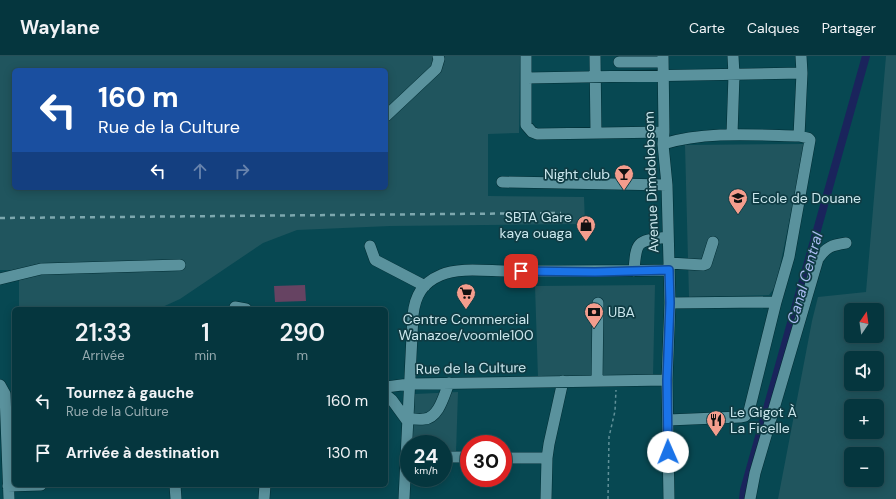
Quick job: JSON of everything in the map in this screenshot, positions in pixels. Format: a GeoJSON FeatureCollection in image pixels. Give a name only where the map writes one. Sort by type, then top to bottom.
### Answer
{"type":"FeatureCollection","features":[{"type":"Feature","properties":{"kind":"street"},"geometry":{"type":"LineString","coordinates":[[388,114],[436,69],[439,59],[438,56]]}},
{"type":"Feature","properties":{"kind":"street"},"geometry":{"type":"LineString","coordinates":[[526,56],[526,126],[532,132],[537,134],[664,132]]}},
{"type":"Feature","properties":{"kind":"street"},"geometry":{"type":"LineString","coordinates":[[595,56],[596,133]]}},
{"type":"Feature","properties":{"kind":"street"},"geometry":{"type":"LineString","coordinates":[[732,56],[734,75],[732,134]]}},
{"type":"Feature","properties":{"kind":"street"},"geometry":{"type":"LineString","coordinates":[[799,136],[802,73],[801,56]]}},
{"type":"Feature","properties":{"kind":"street"},"geometry":{"type":"LineString","coordinates":[[619,62],[663,59]]}},
{"type":"Feature","properties":{"kind":"street","name":"Avenue Dimdolobsom"},"geometry":{"type":"LineString","coordinates":[[663,59],[663,144],[667,185],[670,303],[667,380],[669,499]]}},
{"type":"Feature","properties":{"kind":"street"},"geometry":{"type":"LineString","coordinates":[[527,78],[802,73]]}},
{"type":"Feature","properties":{"kind":"street"},"geometry":{"type":"LineString","coordinates":[[663,144],[679,140],[732,134],[799,136],[810,140],[789,257],[776,302],[751,407],[745,416],[668,420]]}},
{"type":"Feature","properties":{"kind":"street"},"geometry":{"type":"LineString","coordinates":[[502,182],[667,185]]}},
{"type":"Feature","properties":{"kind":"street"},"geometry":{"type":"LineString","coordinates":[[634,271],[635,254],[640,243],[645,240],[668,237]]}},
{"type":"Feature","properties":{"kind":"street","name":"Rue de la Culture"},"geometry":{"type":"LineString","coordinates":[[667,380],[409,384],[414,303],[418,293],[433,279],[442,274],[465,271],[634,271],[669,266],[703,266],[706,264],[713,242]]}},
{"type":"Feature","properties":{"kind":"street"},"geometry":{"type":"LineString","coordinates":[[750,499],[755,473],[818,259],[824,250],[834,245],[846,243]]}},
{"type":"Feature","properties":{"kind":"street"},"geometry":{"type":"LineString","coordinates":[[370,246],[375,260],[425,286]]}},
{"type":"Feature","properties":{"kind":"street"},"geometry":{"type":"LineString","coordinates":[[0,279],[41,269],[180,265]]}},
{"type":"Feature","properties":{"kind":"street"},"geometry":{"type":"LineString","coordinates":[[670,303],[776,302]]}},
{"type":"Feature","properties":{"kind":"street"},"geometry":{"type":"LineString","coordinates":[[597,381],[598,303]]}},
{"type":"Feature","properties":{"kind":"street"},"geometry":{"type":"LineString","coordinates":[[546,499],[547,458],[551,431],[563,381]]}},
{"type":"Feature","properties":{"kind":"street"},"geometry":{"type":"LineString","coordinates":[[408,420],[425,419],[430,417],[440,407],[449,383]]}},
{"type":"Feature","properties":{"kind":"street"},"geometry":{"type":"LineString","coordinates":[[388,387],[409,384],[408,435]]}},
{"type":"Feature","properties":{"kind":"street"},"geometry":{"type":"LineString","coordinates":[[388,390],[392,400],[408,420]]}},
{"type":"Feature","properties":{"kind":"street"},"geometry":{"type":"LineString","coordinates":[[5,392],[11,452],[8,486],[9,499]]}},
{"type":"Feature","properties":{"kind":"street"},"geometry":{"type":"LineString","coordinates":[[512,458],[547,458]]}},
{"type":"Feature","properties":{"kind":"street"},"geometry":{"type":"LineString","coordinates":[[8,486],[12,486]]}},
{"type":"Feature","properties":{"kind":"street"},"geometry":{"type":"LineString","coordinates":[[175,487],[176,499]]}},
{"type":"Feature","properties":{"kind":"street"},"geometry":{"type":"LineString","coordinates":[[264,499],[265,487]]}},
{"type":"Feature","properties":{"kind":"street"},"geometry":{"type":"LineString","coordinates":[[404,499],[405,487]]}},
{"type":"Feature","properties":{"kind":"path"},"geometry":{"type":"LineString","coordinates":[[608,499],[609,437],[615,411],[616,381]]}},
{"type":"Feature","properties":{"kind":"shaded area"},"geometry":{"type":"Polygon","coordinates":[[[0,56],[520,56],[519,133],[488,134],[488,196],[584,197],[585,224],[390,226],[297,230],[263,243],[180,299],[162,307],[19,307],[19,270],[0,270],[0,56]]]}},
{"type":"Feature","properties":{"kind":"shaded area"},"geometry":{"type":"Polygon","coordinates":[[[886,56],[896,56],[896,499],[778,499],[812,321],[818,297],[866,292],[886,56]]]}},
{"type":"Feature","properties":{"kind":"shaded area","name":"Ecole de Douane"},"geometry":{"type":"Polygon","coordinates":[[[805,144],[776,286],[769,295],[689,297],[685,145],[805,144]]]}},
{"type":"Feature","properties":{"kind":"shaded area"},"geometry":{"type":"Polygon","coordinates":[[[305,285],[306,301],[275,302],[274,286],[305,285]]]}},
{"type":"Feature","properties":{"kind":"shaded area","name":"UBA"},"geometry":{"type":"Polygon","coordinates":[[[655,285],[653,377],[538,378],[535,286],[655,285]]]}},
{"type":"Feature","properties":{"kind":"shaded area"},"geometry":{"type":"Polygon","coordinates":[[[458,392],[456,453],[452,453],[452,435],[413,435],[415,394],[458,392]]]}},
{"type":"Feature","properties":{"kind":"waterway","name":"Canal Central"},"geometry":{"type":"LineString","coordinates":[[743,499],[744,490],[866,56]]}},
{"type":"Feature","properties":{"kind":"railway"},"geometry":{"type":"LineString","coordinates":[[0,218],[561,213]]}},
{"type":"Feature","properties":{"kind":"place","name":"Night club"},"geometry":{"type":"Point","coordinates":[624,191]}},
{"type":"Feature","properties":{"kind":"place","name":"Ecole de Douane"},"geometry":{"type":"Point","coordinates":[738,215]}},
{"type":"Feature","properties":{"kind":"place","name":"SBTA Gare kaya ouaga"},"geometry":{"type":"Point","coordinates":[586,242]}},
{"type":"Feature","properties":{"kind":"place","name":"Centre Commercial Wanazoe/voomle100"},"geometry":{"type":"Point","coordinates":[466,310]}},
{"type":"Feature","properties":{"kind":"place","name":"UBA"},"geometry":{"type":"Point","coordinates":[594,329]}},
{"type":"Feature","properties":{"kind":"place","name":"Le Gigot À La Ficelle"},"geometry":{"type":"Point","coordinates":[716,437]}},
{"type":"Feature","properties":{"kind":"route"},"geometry":{"type":"LineString","coordinates":[[521,271],[595,272],[669,270],[670,303],[667,380],[668,452]]}}]}
